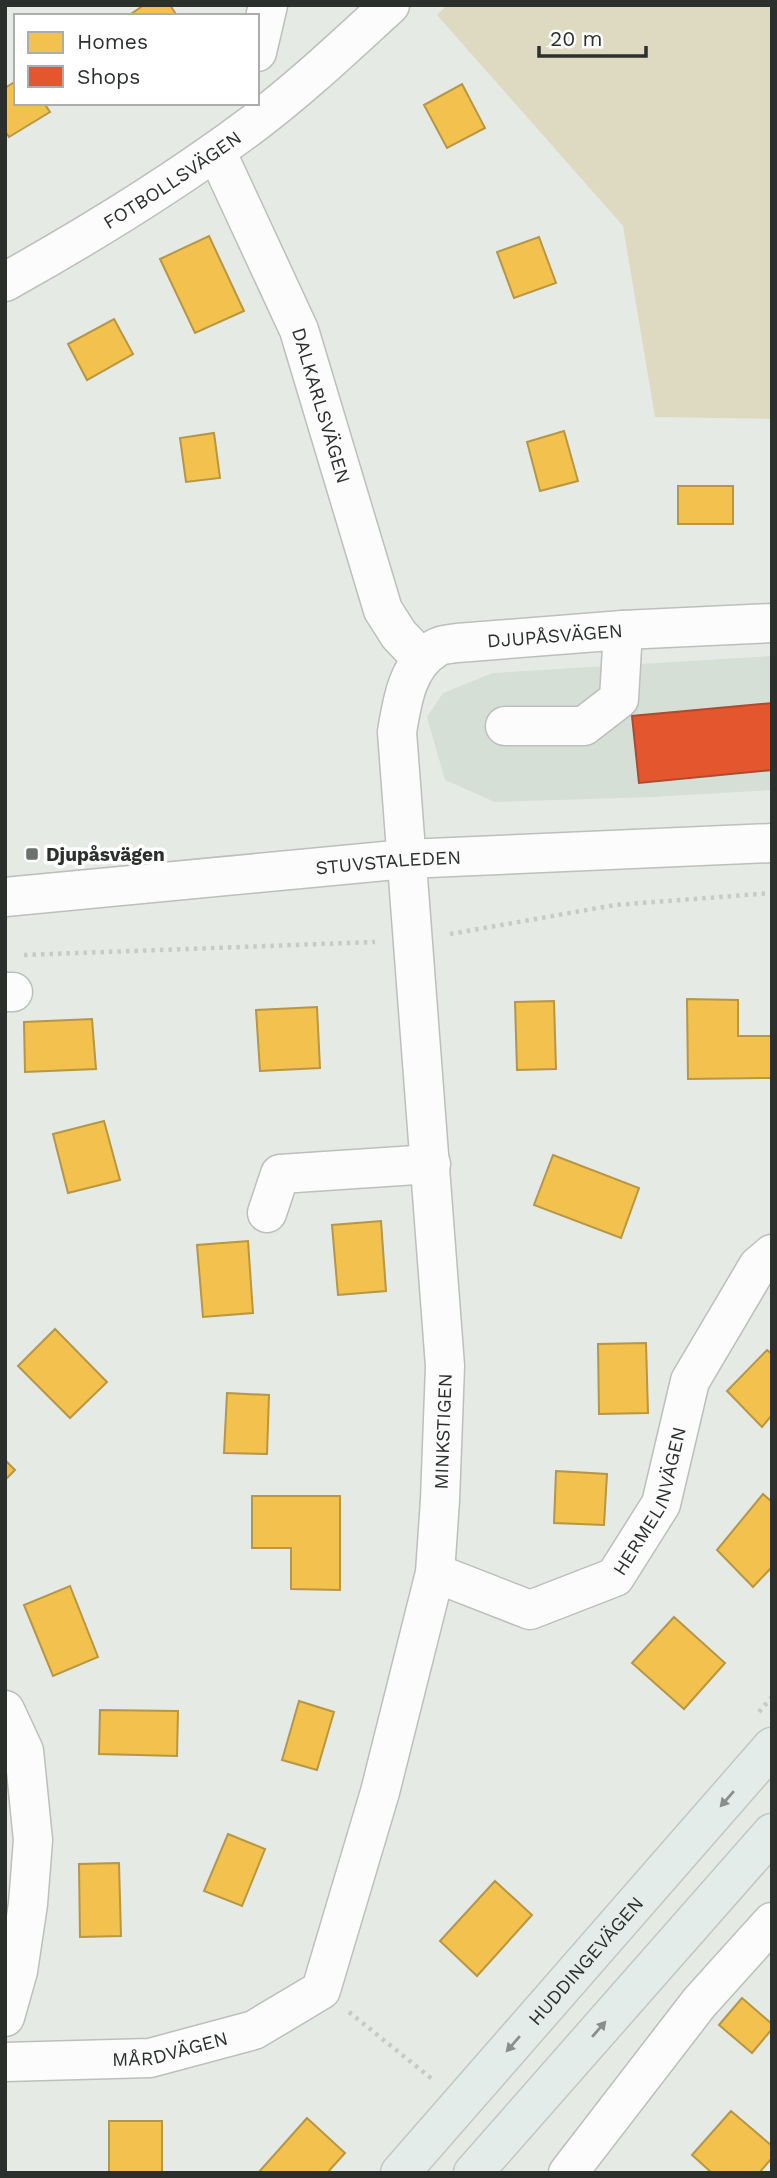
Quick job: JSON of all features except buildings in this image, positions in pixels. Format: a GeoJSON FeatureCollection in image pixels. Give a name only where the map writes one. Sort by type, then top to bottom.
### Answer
{"type":"FeatureCollection","features":[{"type":"Feature","properties":{"kind":"main road","name":"HUDDINGEVÄGEN"},"geometry":{"type":"LineString","coordinates":[[400,2173],[772,1747]]}},
{"type":"Feature","properties":{"kind":"main road"},"geometry":{"type":"LineString","coordinates":[[473,2173],[772,1833]]}},
{"type":"Feature","properties":{"kind":"street"},"geometry":{"type":"LineString","coordinates":[[259,43],[268,5]]}},
{"type":"Feature","properties":{"kind":"street","name":"FOTBOLLSVÄGEN"},"geometry":{"type":"LineString","coordinates":[[5,282],[94,232],[216,151],[254,113],[314,74],[390,5]]}},
{"type":"Feature","properties":{"kind":"street","name":"DALKARLSVÄGEN"},"geometry":{"type":"LineString","coordinates":[[216,151],[299,330],[383,610],[399,635],[422,659]]}},
{"type":"Feature","properties":{"kind":"street","name":"DJUPÅSVÄGEN"},"geometry":{"type":"LineString","coordinates":[[422,659],[438,647],[457,643],[772,622]]}},
{"type":"Feature","properties":{"kind":"street"},"geometry":{"type":"LineString","coordinates":[[505,726],[584,726],[620,699],[623,630]]}},
{"type":"Feature","properties":{"kind":"street"},"geometry":{"type":"LineString","coordinates":[[406,859],[397,732],[411,674],[422,659]]}},
{"type":"Feature","properties":{"kind":"street","name":"STUVSTALEDEN"},"geometry":{"type":"LineString","coordinates":[[5,897],[406,859],[772,843]]}},
{"type":"Feature","properties":{"kind":"street","name":"MINKSTIGEN"},"geometry":{"type":"LineString","coordinates":[[321,1990],[380,1792],[435,1573],[446,1366],[406,859]]}},
{"type":"Feature","properties":{"kind":"street"},"geometry":{"type":"LineString","coordinates":[[267,1213],[280,1174],[431,1164]]}},
{"type":"Feature","properties":{"kind":"street","name":"HERMELINVÄGEN"},"geometry":{"type":"LineString","coordinates":[[435,1573],[530,1610],[615,1577],[661,1504],[690,1381],[758,1266],[772,1254]]}},
{"type":"Feature","properties":{"kind":"street"},"geometry":{"type":"LineString","coordinates":[[5,1710],[24,1751],[33,1840],[18,1971],[5,2017]]}},
{"type":"Feature","properties":{"kind":"street"},"geometry":{"type":"LineString","coordinates":[[568,2173],[699,2003],[772,1922]]}},
{"type":"Feature","properties":{"kind":"street","name":"MÅRDVÄGEN"},"geometry":{"type":"LineString","coordinates":[[5,2062],[150,2058],[254,2030],[321,1990]]}},
{"type":"Feature","properties":{"kind":"path"},"geometry":{"type":"LineString","coordinates":[[321,1990],[436,2082]]}},
{"type":"Feature","properties":{"kind":"shaded area"},"geometry":{"type":"Polygon","coordinates":[[[447,5],[772,5],[772,419],[655,417],[623,226],[437,15],[447,5]]]}},
{"type":"Feature","properties":{"kind":"shaded area"},"geometry":{"type":"Polygon","coordinates":[[[772,656],[772,790],[495,802],[445,780],[427,717],[443,693],[493,673],[772,656]]]}},
{"type":"Feature","properties":{"kind":"place","name":"Djupåsvägen"},"geometry":{"type":"Point","coordinates":[32,854]}}]}
